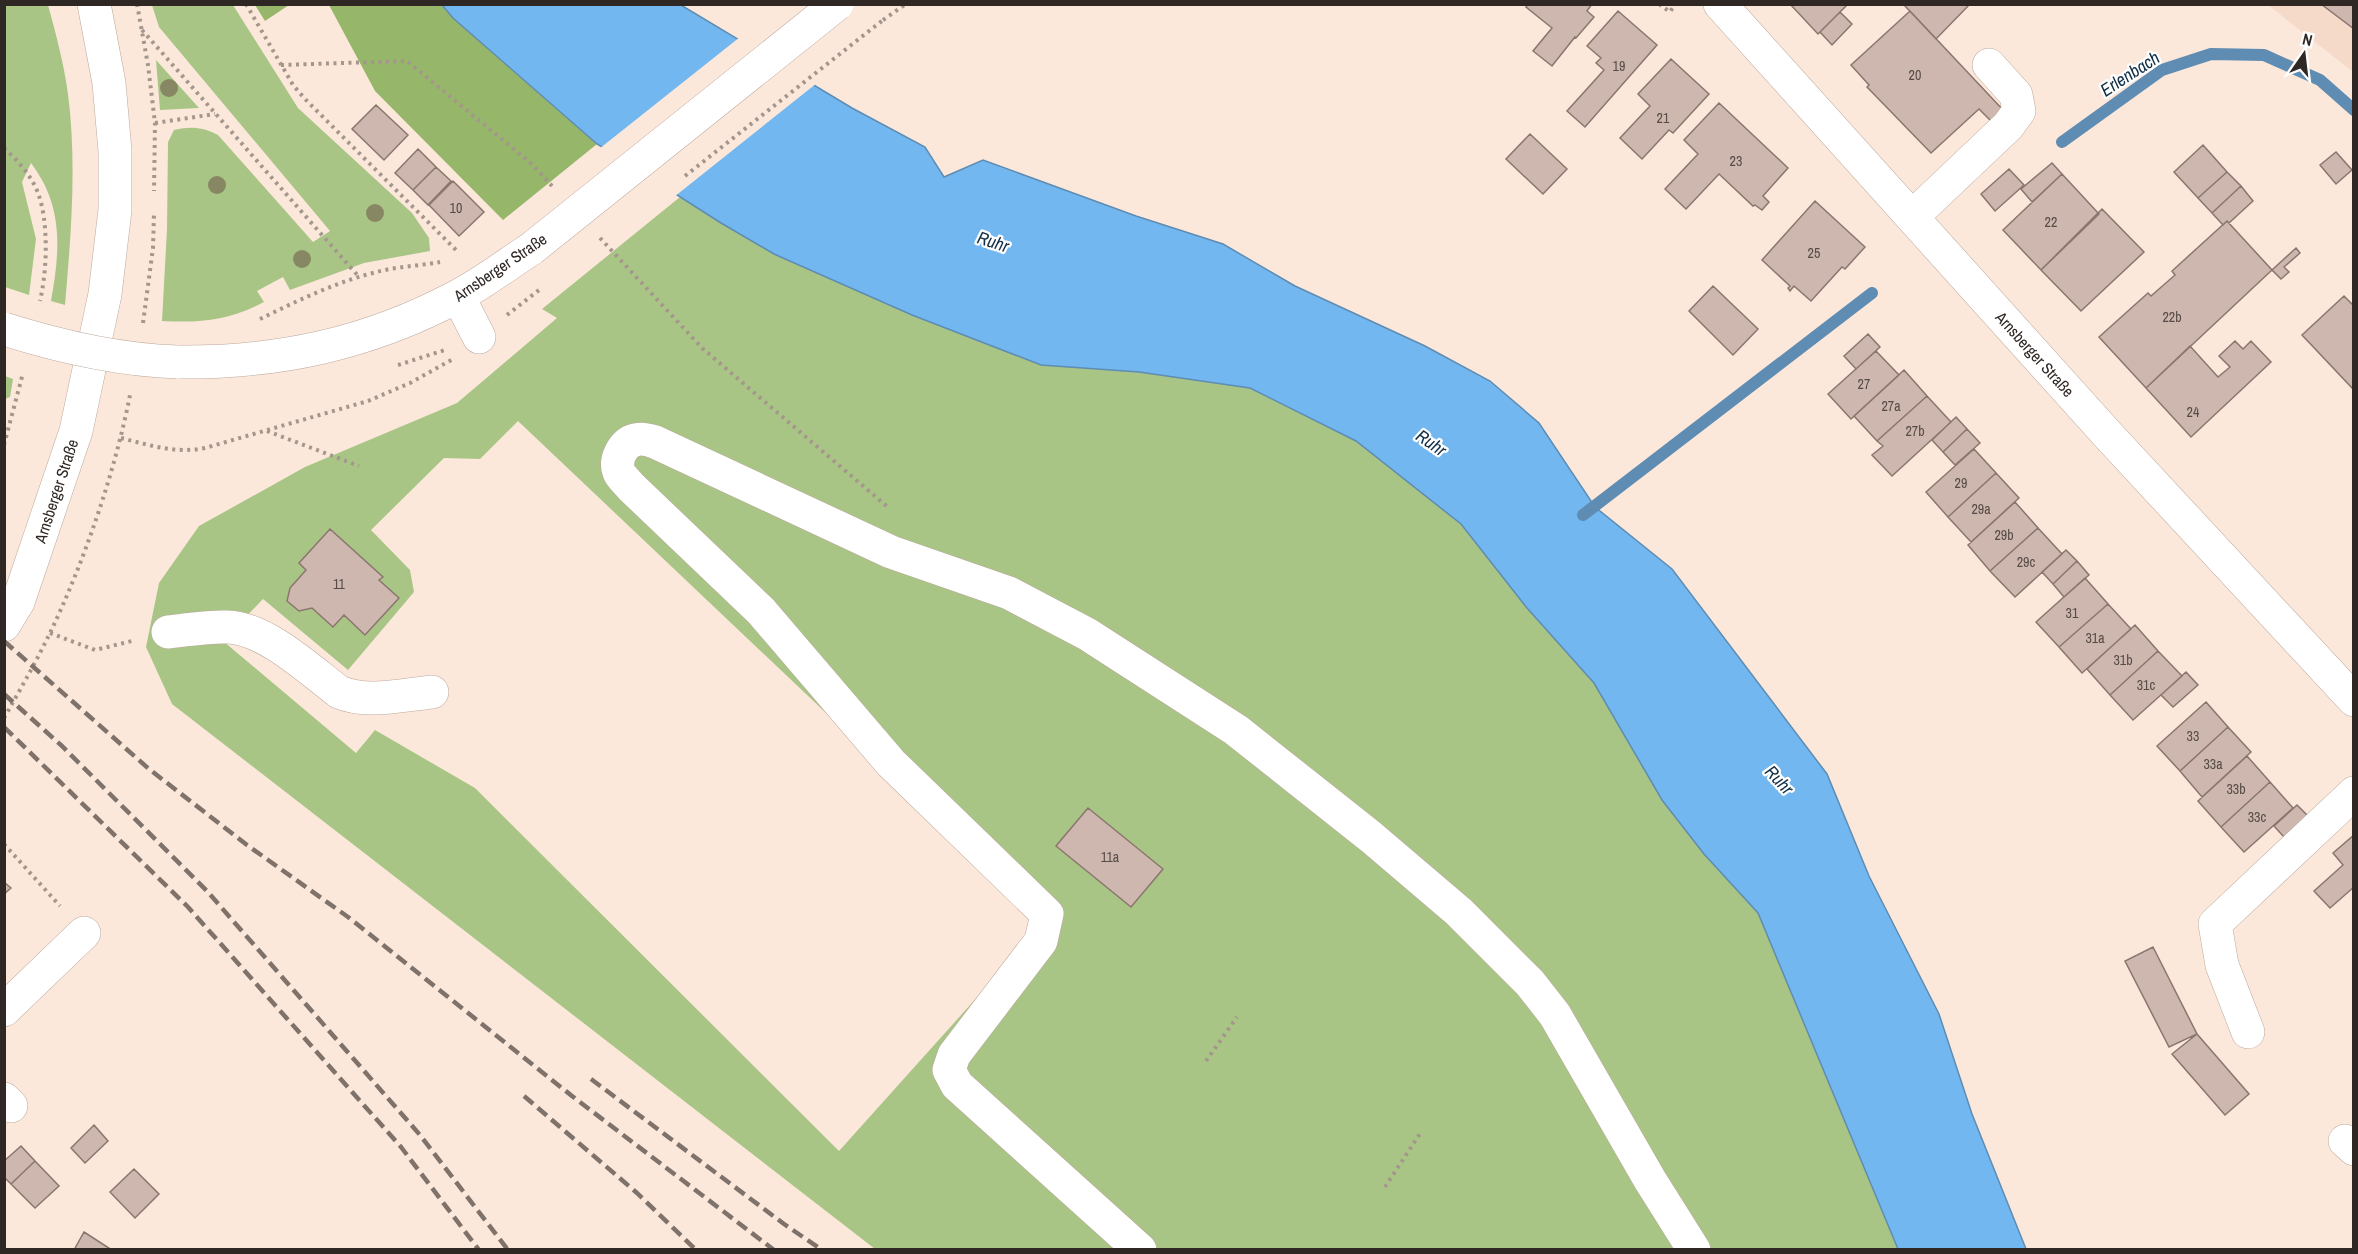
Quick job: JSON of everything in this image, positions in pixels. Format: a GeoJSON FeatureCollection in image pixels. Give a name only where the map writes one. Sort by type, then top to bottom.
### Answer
{"type":"FeatureCollection","features":[{"type":"Feature","properties":{"kind":"street","name":"Arnsberger Straße"},"geometry":{"type":"LineString","coordinates":[[4,625],[18,602],[76,431],[105,294],[115,210],[115,162],[109,83],[94,4]]}},
{"type":"Feature","properties":{"kind":"street","name":"Arnsberger Straße"},"geometry":{"type":"LineString","coordinates":[[4,329],[78,350],[150,361],[221,362],[265,359],[344,344],[394,327],[458,296],[531,249],[837,4]]}},
{"type":"Feature","properties":{"kind":"street","name":"Arnsberger Straße"},"geometry":{"type":"LineString","coordinates":[[1720,4],[2108,435],[2354,700]]}},
{"type":"Feature","properties":{"kind":"street"},"geometry":{"type":"LineString","coordinates":[[1912,217],[2008,126],[2019,111],[2016,95],[1989,65]]}},
{"type":"Feature","properties":{"kind":"street"},"geometry":{"type":"LineString","coordinates":[[458,296],[479,337]]}},
{"type":"Feature","properties":{"kind":"street"},"geometry":{"type":"LineString","coordinates":[[1140,1250],[957,1085],[949,1070],[954,1055],[1041,940],[1047,914],[891,763],[761,612],[631,487],[618,470],[617,460],[622,451],[635,440],[655,441],[891,552],[1009,592],[1087,634],[1236,730],[1371,837],[1459,912],[1530,983],[1555,1015],[1650,1180],[1694,1250]]}},
{"type":"Feature","properties":{"kind":"street"},"geometry":{"type":"LineString","coordinates":[[168,632],[227,626],[245,629],[265,638],[339,692],[350,696],[366,698],[432,692]]}},
{"type":"Feature","properties":{"kind":"street"},"geometry":{"type":"LineString","coordinates":[[2248,1032],[2222,965],[2215,924],[2354,793]]}},
{"type":"Feature","properties":{"kind":"street"},"geometry":{"type":"LineString","coordinates":[[4,1010],[84,933]]}},
{"type":"Feature","properties":{"kind":"path"},"geometry":{"type":"LineString","coordinates":[[137,4],[141,28],[359,277]]}},
{"type":"Feature","properties":{"kind":"path"},"geometry":{"type":"LineString","coordinates":[[246,4],[281,65],[305,99],[464,258],[454,260]]}},
{"type":"Feature","properties":{"kind":"path"},"geometry":{"type":"LineString","coordinates":[[676,183],[906,4]]}},
{"type":"Feature","properties":{"kind":"path"},"geometry":{"type":"LineString","coordinates":[[1659,4],[1670,12],[1675,4]]}},
{"type":"Feature","properties":{"kind":"path"},"geometry":{"type":"LineString","coordinates":[[281,65],[407,61],[533,165],[557,191]]}},
{"type":"Feature","properties":{"kind":"path"},"geometry":{"type":"LineString","coordinates":[[155,123],[215,114]]}},
{"type":"Feature","properties":{"kind":"path"},"geometry":{"type":"LineString","coordinates":[[4,148],[19,161],[39,194],[45,242],[44,286],[38,307]]}},
{"type":"Feature","properties":{"kind":"path"},"geometry":{"type":"LineString","coordinates":[[601,242],[611,234]]}},
{"type":"Feature","properties":{"kind":"path"},"geometry":{"type":"LineString","coordinates":[[597,235],[702,348],[898,516]]}},
{"type":"Feature","properties":{"kind":"path"},"geometry":{"type":"LineString","coordinates":[[256,321],[300,300],[359,277],[391,269],[443,262]]}},
{"type":"Feature","properties":{"kind":"path"},"geometry":{"type":"LineString","coordinates":[[121,438],[152,446],[189,451],[368,401],[440,368],[545,286]]}},
{"type":"Feature","properties":{"kind":"path"},"geometry":{"type":"LineString","coordinates":[[4,445],[23,372]]}},
{"type":"Feature","properties":{"kind":"path"},"geometry":{"type":"LineString","coordinates":[[4,424],[10,426]]}},
{"type":"Feature","properties":{"kind":"path"},"geometry":{"type":"LineString","coordinates":[[267,430],[359,466]]}},
{"type":"Feature","properties":{"kind":"path"},"geometry":{"type":"LineString","coordinates":[[4,718],[50,633],[95,650],[168,632]]}},
{"type":"Feature","properties":{"kind":"path"},"geometry":{"type":"LineString","coordinates":[[4,844],[84,933]]}},
{"type":"Feature","properties":{"kind":"path"},"geometry":{"type":"LineString","coordinates":[[1206,1061],[1237,1017]]}},
{"type":"Feature","properties":{"kind":"path"},"geometry":{"type":"LineString","coordinates":[[1385,1187],[1421,1132]]}},
{"type":"Feature","properties":{"kind":"shaded area"},"geometry":{"type":"Polygon","coordinates":[[[2268,5],[2353,5],[2353,72],[2268,5]]]}},
{"type":"Feature","properties":{"kind":"green space"},"geometry":{"type":"Polygon","coordinates":[[[4,5],[48,5],[64,72],[71,120],[73,173],[65,305],[51,301],[56,264],[57,229],[49,196],[42,179],[31,163],[22,182],[36,239],[29,295],[5,287],[4,5]]]}},
{"type":"Feature","properties":{"kind":"green space"},"geometry":{"type":"Polygon","coordinates":[[[152,5],[233,5],[298,108],[412,213],[429,238],[430,251],[364,263],[290,290],[283,277],[257,291],[264,302],[226,317],[189,322],[162,321],[167,229],[168,142],[174,130],[197,128],[218,135],[313,242],[330,231],[159,27],[152,5]]]}},
{"type":"Feature","properties":{"kind":"green space"},"geometry":{"type":"Polygon","coordinates":[[[255,5],[289,5],[265,21],[255,5]]]}},
{"type":"Feature","properties":{"kind":"green space"},"geometry":{"type":"Polygon","coordinates":[[[329,5],[442,5],[453,18],[597,144],[503,220],[375,91],[329,5]]]}},
{"type":"Feature","properties":{"kind":"green space"},"geometry":{"type":"Polygon","coordinates":[[[156,60],[199,108],[160,110],[156,60]]]}},
{"type":"Feature","properties":{"kind":"green space"},"geometry":{"type":"Polygon","coordinates":[[[680,197],[721,223],[912,315],[1041,365],[1139,372],[1250,388],[1356,441],[1461,524],[1527,608],[1594,683],[1662,800],[1704,854],[1758,913],[1898,1249],[875,1249],[172,704],[146,647],[159,583],[199,526],[305,467],[457,403],[557,318],[542,309],[680,197]],[[518,421],[480,459],[444,458],[371,530],[410,570],[414,592],[348,670],[263,599],[223,641],[356,753],[375,730],[475,788],[839,1151],[1032,936],[1037,913],[518,421]]]}},
{"type":"Feature","properties":{"kind":"green space"},"geometry":{"type":"Polygon","coordinates":[[[5,376],[13,379],[10,397],[5,399],[5,376]]]}},
{"type":"Feature","properties":{"kind":"water","name":"Ruhr"},"geometry":{"type":"Polygon","coordinates":[[[442,5],[681,5],[852,108],[925,147],[944,177],[983,160],[1136,216],[1223,244],[1295,286],[1425,346],[1490,381],[1539,423],[1595,507],[1672,569],[1827,774],[1869,876],[1939,1014],[1972,1114],[2026,1249],[1898,1249],[1758,913],[1704,854],[1662,800],[1594,683],[1527,608],[1461,524],[1356,441],[1250,388],[1139,372],[1041,365],[912,315],[774,254],[597,144],[453,18],[442,5]]]}},
{"type":"Feature","properties":{"kind":"pier"},"geometry":{"type":"Polygon","coordinates":[[[740,37],[817,83],[674,197],[599,149],[740,37]]]}},
{"type":"Feature","properties":{"kind":"building"},"geometry":{"type":"Polygon","coordinates":[[[1528,4],[1592,4],[1587,11],[1594,17],[1552,66],[1533,51],[1552,28],[1526,7],[1528,4]]]}},
{"type":"Feature","properties":{"kind":"building"},"geometry":{"type":"Polygon","coordinates":[[[1790,4],[1848,4],[1818,34],[1790,4]]]}},
{"type":"Feature","properties":{"kind":"building"},"geometry":{"type":"Polygon","coordinates":[[[1907,4],[1970,4],[1936,39],[1905,6],[1907,4]]]}},
{"type":"Feature","properties":{"kind":"building"},"geometry":{"type":"Polygon","coordinates":[[[2321,4],[2354,4],[2354,29],[2321,4]]]}},
{"type":"Feature","properties":{"kind":"building"},"geometry":{"type":"Polygon","coordinates":[[[1618,11],[1657,45],[1585,127],[1567,111],[1604,70],[1596,63],[1601,58],[1587,46],[1618,11]]]}},
{"type":"Feature","properties":{"kind":"building"},"geometry":{"type":"Polygon","coordinates":[[[1910,11],[2004,111],[1992,122],[1979,109],[1931,153],[1867,87],[1869,85],[1851,65],[1910,11]]]}},
{"type":"Feature","properties":{"kind":"building"},"geometry":{"type":"Polygon","coordinates":[[[1840,12],[1852,24],[1832,45],[1820,32],[1840,12]]]}},
{"type":"Feature","properties":{"kind":"building"},"geometry":{"type":"Polygon","coordinates":[[[1671,59],[1709,94],[1673,133],[1669,130],[1642,159],[1620,138],[1650,106],[1638,94],[1671,59]]]}},
{"type":"Feature","properties":{"kind":"building"},"geometry":{"type":"Polygon","coordinates":[[[1719,103],[1788,168],[1763,196],[1769,202],[1762,210],[1753,206],[1719,174],[1686,209],[1665,189],[1698,154],[1684,140],[1719,103]]]}},
{"type":"Feature","properties":{"kind":"building"},"geometry":{"type":"Polygon","coordinates":[[[376,105],[408,135],[384,160],[352,129],[376,105]]]}},
{"type":"Feature","properties":{"kind":"building"},"geometry":{"type":"Polygon","coordinates":[[[1530,134],[1567,169],[1543,194],[1506,159],[1530,134]]]}},
{"type":"Feature","properties":{"kind":"building"},"geometry":{"type":"Polygon","coordinates":[[[2203,145],[2227,172],[2198,198],[2174,172],[2203,145]]]}},
{"type":"Feature","properties":{"kind":"building"},"geometry":{"type":"Polygon","coordinates":[[[418,149],[436,167],[413,190],[395,173],[418,149]]]}},
{"type":"Feature","properties":{"kind":"building"},"geometry":{"type":"Polygon","coordinates":[[[2336,152],[2352,170],[2336,184],[2320,165],[2336,152]]]}},
{"type":"Feature","properties":{"kind":"building"},"geometry":{"type":"Polygon","coordinates":[[[2052,163],[2062,174],[2032,202],[2021,189],[2052,163]]]}},
{"type":"Feature","properties":{"kind":"building"},"geometry":{"type":"Polygon","coordinates":[[[436,167],[451,181],[428,205],[413,190],[436,167]]]}},
{"type":"Feature","properties":{"kind":"building"},"geometry":{"type":"Polygon","coordinates":[[[2009,169],[2024,185],[1995,211],[1981,194],[2009,169]]]}},
{"type":"Feature","properties":{"kind":"building"},"geometry":{"type":"Polygon","coordinates":[[[2227,172],[2241,186],[2212,213],[2198,198],[2227,172]]]}},
{"type":"Feature","properties":{"kind":"building"},"geometry":{"type":"Polygon","coordinates":[[[2062,174],[2099,214],[2041,270],[2003,230],[2062,174]]]}},
{"type":"Feature","properties":{"kind":"building"},"geometry":{"type":"Polygon","coordinates":[[[453,181],[484,212],[459,236],[429,205],[453,181]]]}},
{"type":"Feature","properties":{"kind":"building"},"geometry":{"type":"Polygon","coordinates":[[[2241,186],[2253,201],[2229,223],[2227,221],[2223,225],[2212,213],[2241,186]]]}},
{"type":"Feature","properties":{"kind":"building"},"geometry":{"type":"Polygon","coordinates":[[[1815,201],[1865,247],[1845,269],[1842,267],[1811,301],[1794,286],[1790,291],[1788,288],[1790,286],[1762,260],[1815,201]]]}},
{"type":"Feature","properties":{"kind":"building"},"geometry":{"type":"Polygon","coordinates":[[[2102,209],[2144,252],[2081,311],[2041,270],[2102,209]]]}},
{"type":"Feature","properties":{"kind":"building"},"geometry":{"type":"Polygon","coordinates":[[[2227,221],[2272,270],[2146,388],[2099,337],[2148,293],[2151,296],[2175,275],[2172,271],[2227,221]]]}},
{"type":"Feature","properties":{"kind":"building"},"geometry":{"type":"Polygon","coordinates":[[[2296,248],[2300,253],[2284,267],[2289,272],[2281,279],[2272,270],[2296,248]]]}},
{"type":"Feature","properties":{"kind":"building"},"geometry":{"type":"Polygon","coordinates":[[[1713,286],[1758,329],[1733,355],[1689,311],[1713,286]]]}},
{"type":"Feature","properties":{"kind":"building"},"geometry":{"type":"Polygon","coordinates":[[[2344,296],[2354,306],[2354,390],[2302,335],[2344,296]]]}},
{"type":"Feature","properties":{"kind":"building"},"geometry":{"type":"Polygon","coordinates":[[[1868,334],[1880,347],[1856,369],[1844,356],[1868,334]]]}},
{"type":"Feature","properties":{"kind":"building"},"geometry":{"type":"Polygon","coordinates":[[[2235,341],[2243,349],[2251,341],[2271,362],[2191,437],[2146,388],[2190,346],[2218,377],[2230,367],[2219,356],[2235,341]]]}},
{"type":"Feature","properties":{"kind":"building"},"geometry":{"type":"Polygon","coordinates":[[[1876,351],[1899,375],[1851,419],[1828,394],[1876,351]]]}},
{"type":"Feature","properties":{"kind":"building"},"geometry":{"type":"Polygon","coordinates":[[[1904,370],[1927,396],[1877,441],[1854,416],[1904,370]]]}},
{"type":"Feature","properties":{"kind":"building"},"geometry":{"type":"Polygon","coordinates":[[[1927,396],[1951,422],[1892,476],[1872,455],[1883,446],[1877,441],[1927,396]]]}},
{"type":"Feature","properties":{"kind":"building"},"geometry":{"type":"Polygon","coordinates":[[[1956,417],[1967,429],[1943,452],[1932,440],[1956,417]]]}},
{"type":"Feature","properties":{"kind":"building"},"geometry":{"type":"Polygon","coordinates":[[[1967,429],[1980,443],[1955,465],[1943,452],[1967,429]]]}},
{"type":"Feature","properties":{"kind":"building"},"geometry":{"type":"Polygon","coordinates":[[[1974,449],[1996,473],[1948,517],[1926,492],[1974,449]]]}},
{"type":"Feature","properties":{"kind":"building"},"geometry":{"type":"Polygon","coordinates":[[[1996,473],[2019,498],[1971,542],[1948,517],[1996,473]]]}},
{"type":"Feature","properties":{"kind":"building"},"geometry":{"type":"Polygon","coordinates":[[[2015,502],[2038,528],[1990,571],[1968,545],[2015,502]]]}},
{"type":"Feature","properties":{"kind":"building"},"geometry":{"type":"Polygon","coordinates":[[[2038,528],[2062,554],[2015,597],[1990,571],[2038,528]]]}},
{"type":"Feature","properties":{"kind":"building"},"geometry":{"type":"Polygon","coordinates":[[[330,529],[383,577],[379,580],[399,598],[365,635],[344,615],[333,627],[312,608],[299,611],[287,601],[290,588],[306,570],[299,563],[330,529]]]}},
{"type":"Feature","properties":{"kind":"building"},"geometry":{"type":"Polygon","coordinates":[[[2066,550],[2077,561],[2053,584],[2042,572],[2066,550]]]}},
{"type":"Feature","properties":{"kind":"building"},"geometry":{"type":"Polygon","coordinates":[[[2077,561],[2089,575],[2064,597],[2053,584],[2077,561]]]}},
{"type":"Feature","properties":{"kind":"building"},"geometry":{"type":"Polygon","coordinates":[[[2085,578],[2108,604],[2059,647],[2036,622],[2085,578]]]}},
{"type":"Feature","properties":{"kind":"building"},"geometry":{"type":"Polygon","coordinates":[[[2108,604],[2131,629],[2082,673],[2059,647],[2108,604]]]}},
{"type":"Feature","properties":{"kind":"building"},"geometry":{"type":"Polygon","coordinates":[[[2135,625],[2158,651],[2110,695],[2087,669],[2135,625]]]}},
{"type":"Feature","properties":{"kind":"building"},"geometry":{"type":"Polygon","coordinates":[[[2158,651],[2182,676],[2133,720],[2110,695],[2158,651]]]}},
{"type":"Feature","properties":{"kind":"building"},"geometry":{"type":"Polygon","coordinates":[[[2186,672],[2198,685],[2173,707],[2161,695],[2186,672]]]}},
{"type":"Feature","properties":{"kind":"building"},"geometry":{"type":"Polygon","coordinates":[[[2206,702],[2228,727],[2180,771],[2157,746],[2206,702]]]}},
{"type":"Feature","properties":{"kind":"building"},"geometry":{"type":"Polygon","coordinates":[[[2228,727],[2251,752],[2202,797],[2180,771],[2228,727]]]}},
{"type":"Feature","properties":{"kind":"building"},"geometry":{"type":"Polygon","coordinates":[[[2247,756],[2270,782],[2221,827],[2198,801],[2247,756]]]}},
{"type":"Feature","properties":{"kind":"building"},"geometry":{"type":"Polygon","coordinates":[[[2270,782],[2293,808],[2244,852],[2221,827],[2270,782]]]}},
{"type":"Feature","properties":{"kind":"building"},"geometry":{"type":"Polygon","coordinates":[[[2297,805],[2308,816],[2284,837],[2274,826],[2297,805]]]}},
{"type":"Feature","properties":{"kind":"building"},"geometry":{"type":"Polygon","coordinates":[[[1088,808],[1163,869],[1131,907],[1056,846],[1088,808]]]}},
{"type":"Feature","properties":{"kind":"building"},"geometry":{"type":"Polygon","coordinates":[[[2354,835],[2354,887],[2330,908],[2314,891],[2343,865],[2333,853],[2354,835]]]}},
{"type":"Feature","properties":{"kind":"building"},"geometry":{"type":"Polygon","coordinates":[[[4,882],[11,888],[4,894],[4,882]]]}},
{"type":"Feature","properties":{"kind":"building"},"geometry":{"type":"Polygon","coordinates":[[[2153,947],[2197,1034],[2169,1047],[2125,961],[2153,947]]]}},
{"type":"Feature","properties":{"kind":"building"},"geometry":{"type":"Polygon","coordinates":[[[2197,1034],[2249,1094],[2225,1115],[2172,1054],[2197,1034]]]}},
{"type":"Feature","properties":{"kind":"building"},"geometry":{"type":"Polygon","coordinates":[[[94,1125],[108,1141],[85,1163],[71,1148],[94,1125]]]}},
{"type":"Feature","properties":{"kind":"building"},"geometry":{"type":"Polygon","coordinates":[[[21,1146],[35,1161],[11,1184],[4,1177],[4,1161],[21,1146]]]}},
{"type":"Feature","properties":{"kind":"building"},"geometry":{"type":"Polygon","coordinates":[[[35,1161],[59,1186],[35,1208],[11,1184],[35,1161]]]}},
{"type":"Feature","properties":{"kind":"building"},"geometry":{"type":"Polygon","coordinates":[[[134,1169],[159,1194],[135,1218],[110,1192],[134,1169]]]}},
{"type":"Feature","properties":{"kind":"building"},"geometry":{"type":"Polygon","coordinates":[[[84,1232],[112,1250],[74,1250],[84,1232]]]}},
{"type":"Feature","properties":{"kind":"waterway","name":"Erlenbach"},"geometry":{"type":"LineString","coordinates":[[2062,142],[2162,70],[2211,54],[2264,55],[2320,80],[2354,110]]}},
{"type":"Feature","properties":{"kind":"waterway"},"geometry":{"type":"LineString","coordinates":[[1583,515],[1872,293]]}},
{"type":"Feature","properties":{"kind":"railway"},"geometry":{"type":"LineString","coordinates":[[4,641],[149,769],[247,845],[348,917],[572,1096],[774,1250]]}},
{"type":"Feature","properties":{"kind":"railway"},"geometry":{"type":"LineString","coordinates":[[4,694],[62,746],[207,891],[420,1135],[508,1250]]}},
{"type":"Feature","properties":{"kind":"railway"},"geometry":{"type":"LineString","coordinates":[[4,727],[188,907],[401,1147],[479,1250]]}},
{"type":"Feature","properties":{"kind":"railway"},"geometry":{"type":"LineString","coordinates":[[591,1079],[822,1250]]}},
{"type":"Feature","properties":{"kind":"railway"},"geometry":{"type":"LineString","coordinates":[[524,1096],[637,1193],[696,1250]]}}]}
